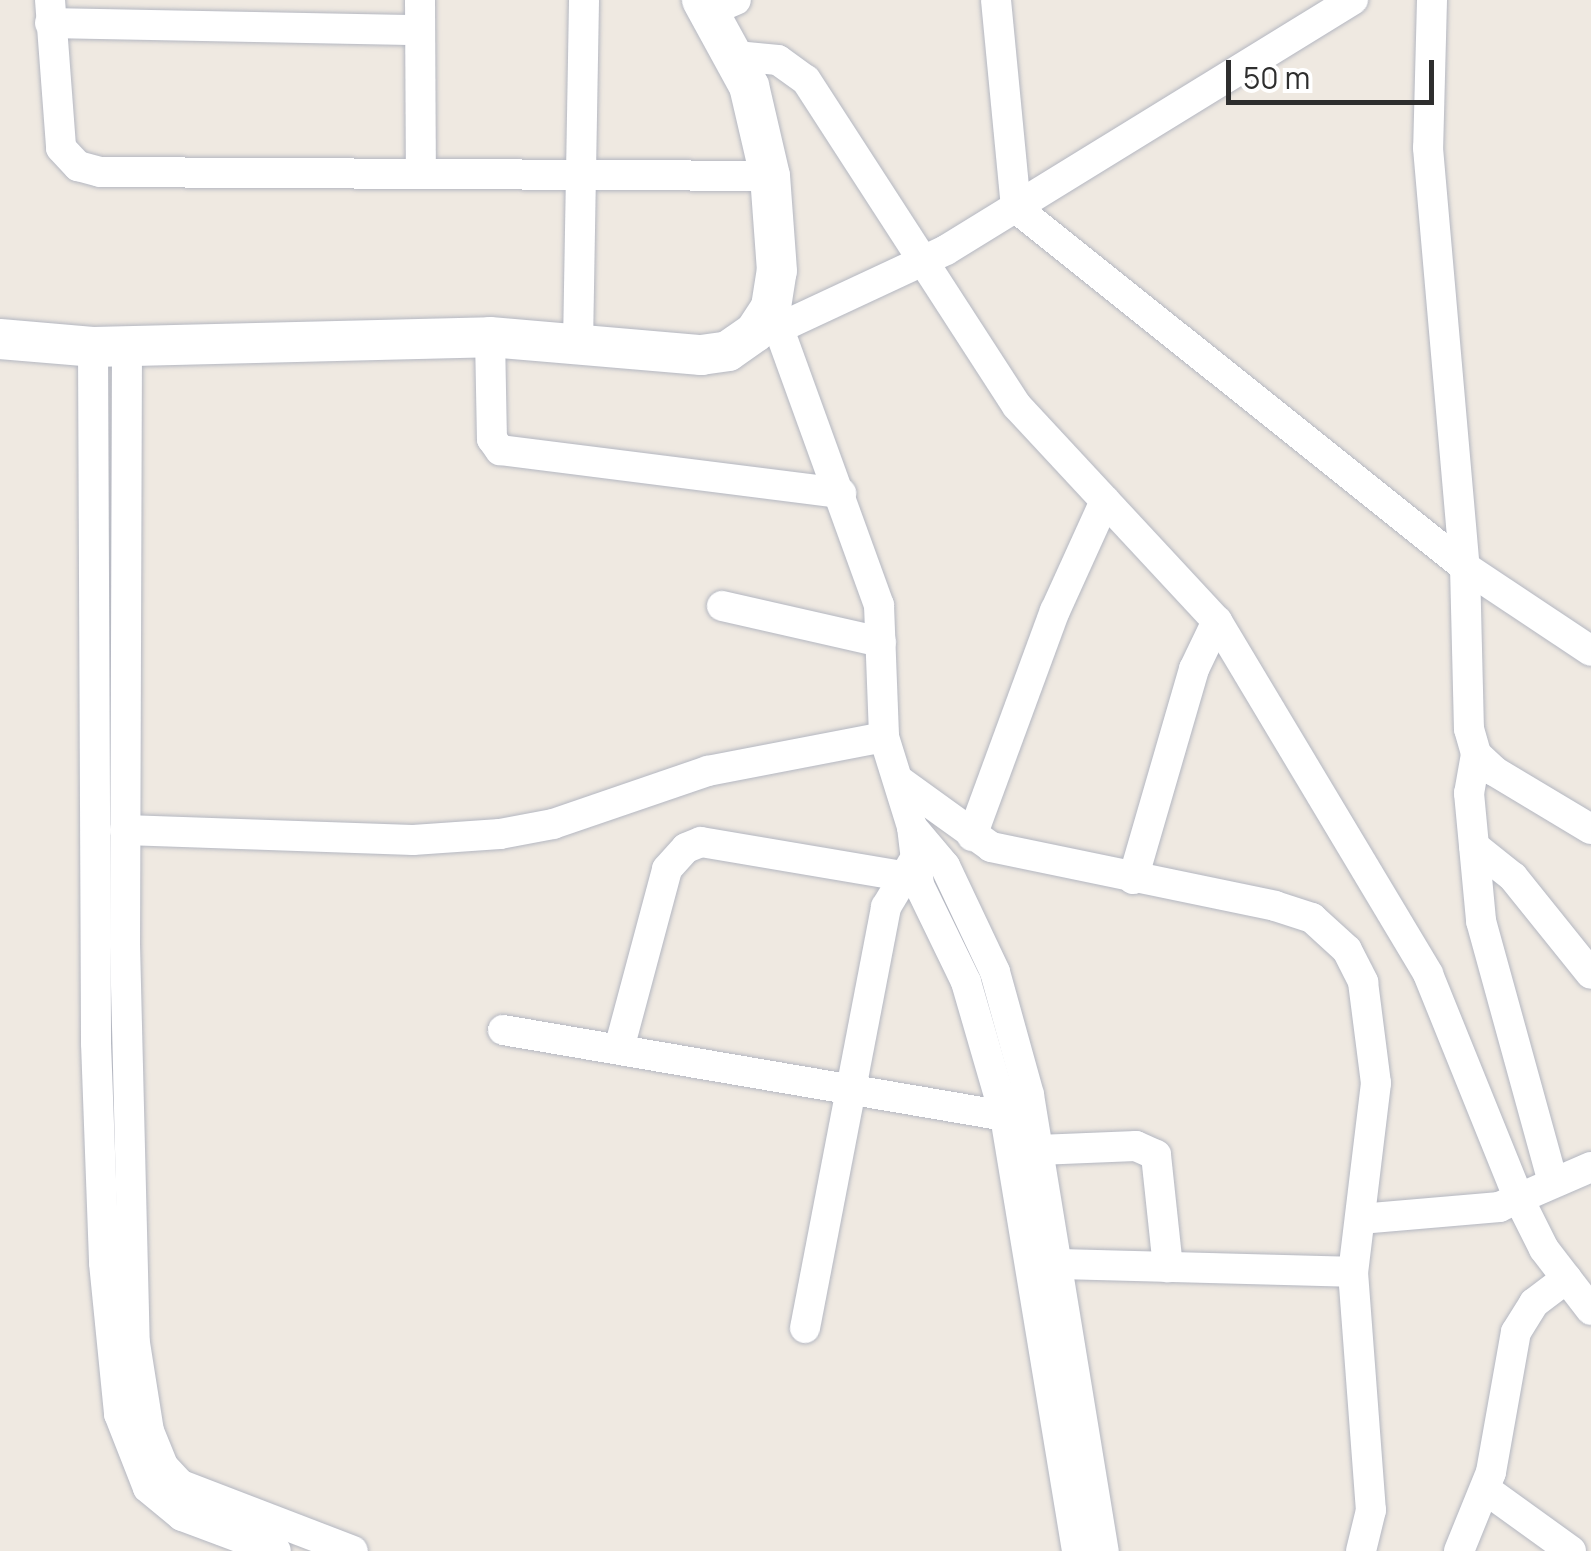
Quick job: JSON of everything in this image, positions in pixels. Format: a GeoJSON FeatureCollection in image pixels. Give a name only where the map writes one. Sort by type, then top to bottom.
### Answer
{"type":"FeatureCollection","features":[{"type":"Feature","properties":{"kind":"street"},"geometry":{"type":"LineString","coordinates":[[578,345],[584,0]]}},
{"type":"Feature","properties":{"kind":"street"},"geometry":{"type":"LineString","coordinates":[[996,0],[1016,208],[1465,567],[1591,651]]}},
{"type":"Feature","properties":{"kind":"street"},"geometry":{"type":"LineString","coordinates":[[0,339],[110,347],[490,338],[701,356],[728,351],[775,318],[920,264],[1353,0]]}},
{"type":"Feature","properties":{"kind":"street"},"geometry":{"type":"LineString","coordinates":[[1432,0],[1428,148],[1465,567],[1468,729],[1476,754],[1469,793],[1474,846],[1488,962],[1554,1182]]}},
{"type":"Feature","properties":{"kind":"street"},"geometry":{"type":"LineString","coordinates":[[716,4],[736,56],[770,176],[777,271],[775,318],[879,605],[884,737],[901,782],[910,853],[919,885],[985,1036],[1006,1116],[1077,1551]]}},
{"type":"Feature","properties":{"kind":"street"},"geometry":{"type":"LineString","coordinates":[[421,174],[420,15],[50,12],[54,122],[60,148],[78,166],[100,172],[421,174],[581,171],[770,176]]}},
{"type":"Feature","properties":{"kind":"street"},"geometry":{"type":"LineString","coordinates":[[736,56],[793,65],[920,264],[1017,406],[1218,621],[1428,974],[1518,1197],[1566,1278],[1591,1310]]}},
{"type":"Feature","properties":{"kind":"street"},"geometry":{"type":"LineString","coordinates":[[490,338],[492,439],[500,450],[840,493]]}},
{"type":"Feature","properties":{"kind":"street"},"geometry":{"type":"LineString","coordinates":[[110,347],[135,1344],[149,1431],[163,1466],[181,1484],[352,1551]]}},
{"type":"Feature","properties":{"kind":"street"},"geometry":{"type":"LineString","coordinates":[[110,347],[96,1043],[104,1263],[119,1414],[148,1488],[182,1516],[276,1551]]}},
{"type":"Feature","properties":{"kind":"street"},"geometry":{"type":"LineString","coordinates":[[972,836],[1055,611],[1105,501]]}},
{"type":"Feature","properties":{"kind":"street"},"geometry":{"type":"LineString","coordinates":[[722,606],[881,642]]}},
{"type":"Feature","properties":{"kind":"street"},"geometry":{"type":"LineString","coordinates":[[1133,879],[1194,669],[1218,621]]}},
{"type":"Feature","properties":{"kind":"street"},"geometry":{"type":"LineString","coordinates":[[125,830],[413,840],[500,834],[641,798],[708,771],[884,737]]}},
{"type":"Feature","properties":{"kind":"street"},"geometry":{"type":"LineString","coordinates":[[1476,754],[1591,829]]}},
{"type":"Feature","properties":{"kind":"street"},"geometry":{"type":"LineString","coordinates":[[901,782],[972,836],[1021,858],[1275,906],[1312,918],[1347,950],[1363,982],[1374,1035],[1376,1083],[1352,1272],[1371,1510],[1360,1551]]}},
{"type":"Feature","properties":{"kind":"street"},"geometry":{"type":"LineString","coordinates":[[620,1045],[667,869],[686,848],[700,842],[910,853],[945,866],[996,972],[1038,1150],[1104,1551]]}},
{"type":"Feature","properties":{"kind":"street"},"geometry":{"type":"LineString","coordinates":[[1474,846],[1514,877],[1591,974]]}},
{"type":"Feature","properties":{"kind":"street"},"geometry":{"type":"LineString","coordinates":[[805,1328],[886,907],[910,853]]}},
{"type":"Feature","properties":{"kind":"street"},"geometry":{"type":"LineString","coordinates":[[503,1030],[620,1045],[1006,1116]]}},
{"type":"Feature","properties":{"kind":"street"},"geometry":{"type":"LineString","coordinates":[[1038,1150],[1136,1146],[1156,1156],[1168,1267]]}},
{"type":"Feature","properties":{"kind":"street"},"geometry":{"type":"LineString","coordinates":[[1360,1220],[1475,1212],[1591,1166]]}},
{"type":"Feature","properties":{"kind":"street"},"geometry":{"type":"LineString","coordinates":[[1056,1264],[1352,1272]]}},
{"type":"Feature","properties":{"kind":"street"},"geometry":{"type":"LineString","coordinates":[[1459,1551],[1485,1489],[1516,1332],[1534,1303],[1566,1278]]}},
{"type":"Feature","properties":{"kind":"street"},"geometry":{"type":"LineString","coordinates":[[1485,1489],[1571,1551]]}}]}
